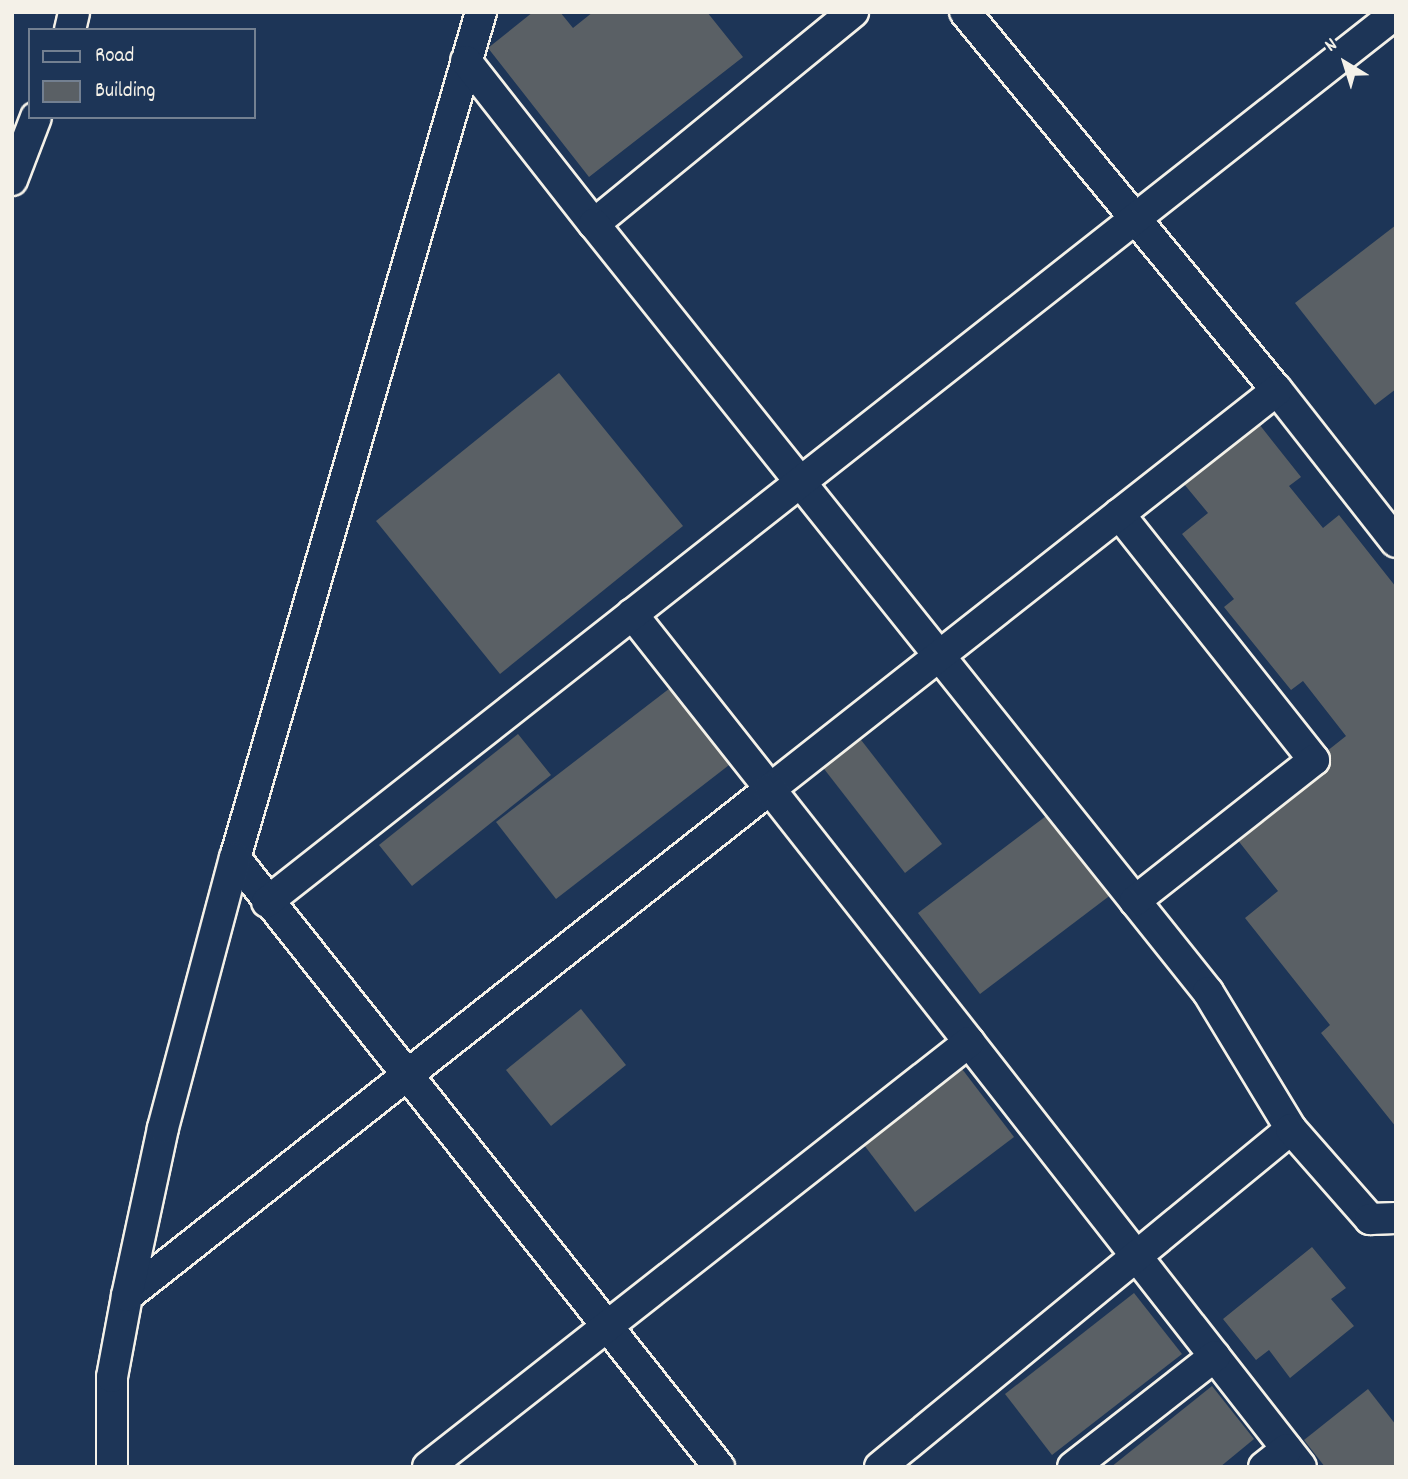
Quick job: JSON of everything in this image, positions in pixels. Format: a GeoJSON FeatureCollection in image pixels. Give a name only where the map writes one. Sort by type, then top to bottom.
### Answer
{"type":"FeatureCollection","features":[{"type":"Feature","properties":{"kind":"lane"},"geometry":{"type":"LineString","coordinates":[[113,1467],[112,1377],[163,1128],[235,858],[481,12]]}},
{"type":"Feature","properties":{"kind":"lane"},"geometry":{"type":"LineString","coordinates":[[594,224],[853,12]]}},
{"type":"Feature","properties":{"kind":"lane"},"geometry":{"type":"LineString","coordinates":[[965,12],[1277,390],[1396,542]]}},
{"type":"Feature","properties":{"kind":"lane"},"geometry":{"type":"LineString","coordinates":[[267,902],[1135,218],[1388,24]]}},
{"type":"Feature","properties":{"kind":"lane"},"geometry":{"type":"LineString","coordinates":[[466,61],[1214,1002],[1291,1129],[1370,1219],[1396,1218]]}},
{"type":"Feature","properties":{"kind":"lane"},"geometry":{"type":"LineString","coordinates":[[12,180],[35,119]]}},
{"type":"Feature","properties":{"kind":"lane"},"geometry":{"type":"LineString","coordinates":[[127,1296],[1277,390]]}},
{"type":"Feature","properties":{"kind":"lane"},"geometry":{"type":"LineString","coordinates":[[1119,514],[1314,760],[1135,901]]}},
{"type":"Feature","properties":{"kind":"lane"},"geometry":{"type":"LineString","coordinates":[[632,614],[1215,1356],[1284,1461]]}},
{"type":"Feature","properties":{"kind":"lane"},"geometry":{"type":"LineString","coordinates":[[235,858],[267,902],[719,1467]]}},
{"type":"Feature","properties":{"kind":"lane"},"geometry":{"type":"LineString","coordinates":[[428,1467],[969,1042]]}},
{"type":"Feature","properties":{"kind":"lane"},"geometry":{"type":"LineString","coordinates":[[897,1462],[1137,1256],[1291,1129]]}},
{"type":"Feature","properties":{"kind":"lane"},"geometry":{"type":"LineString","coordinates":[[1073,1467],[1215,1356]]}},
{"type":"Feature","properties":{"kind":"building"},"geometry":{"type":"Polygon","coordinates":[[[533,12],[560,12],[573,28],[593,12],[707,12],[743,57],[589,177],[488,48],[533,12]]]}},
{"type":"Feature","properties":{"kind":"building"},"geometry":{"type":"Polygon","coordinates":[[[1396,225],[1396,389],[1375,405],[1295,303],[1396,225]]]}},
{"type":"Feature","properties":{"kind":"building"},"geometry":{"type":"Polygon","coordinates":[[[559,373],[683,526],[500,674],[376,521],[559,373]]]}},
{"type":"Feature","properties":{"kind":"building"},"geometry":{"type":"Polygon","coordinates":[[[1259,424],[1301,477],[1289,486],[1323,528],[1339,515],[1396,587],[1396,1127],[1321,1033],[1330,1025],[1245,918],[1278,891],[1229,829],[1346,736],[1303,681],[1291,690],[1224,607],[1234,599],[1182,534],[1208,513],[1184,484],[1259,424]]]}},
{"type":"Feature","properties":{"kind":"building"},"geometry":{"type":"Polygon","coordinates":[[[674,685],[733,762],[556,899],[496,822],[674,685]]]}},
{"type":"Feature","properties":{"kind":"building"},"geometry":{"type":"Polygon","coordinates":[[[518,734],[551,775],[412,886],[379,845],[518,734]]]}},
{"type":"Feature","properties":{"kind":"building"},"geometry":{"type":"Polygon","coordinates":[[[858,736],[942,844],[905,873],[821,765],[858,736]]]}},
{"type":"Feature","properties":{"kind":"building"},"geometry":{"type":"Polygon","coordinates":[[[1050,813],[1112,894],[980,994],[918,913],[1050,813]]]}},
{"type":"Feature","properties":{"kind":"building"},"geometry":{"type":"Polygon","coordinates":[[[581,1009],[626,1065],[551,1126],[506,1070],[581,1009]]]}},
{"type":"Feature","properties":{"kind":"building"},"geometry":{"type":"Polygon","coordinates":[[[959,1065],[1014,1137],[915,1212],[861,1141],[959,1065]]]}},
{"type":"Feature","properties":{"kind":"building"},"geometry":{"type":"Polygon","coordinates":[[[1312,1247],[1346,1288],[1331,1299],[1354,1326],[1290,1378],[1269,1350],[1256,1360],[1223,1319],[1312,1247]]]}},
{"type":"Feature","properties":{"kind":"building"},"geometry":{"type":"Polygon","coordinates":[[[1134,1293],[1182,1354],[1052,1455],[1005,1394],[1134,1293]]]}},
{"type":"Feature","properties":{"kind":"building"},"geometry":{"type":"Polygon","coordinates":[[[1212,1386],[1254,1439],[1220,1467],[1111,1467],[1212,1386]]]}},
{"type":"Feature","properties":{"kind":"building"},"geometry":{"type":"Polygon","coordinates":[[[1368,1389],[1396,1425],[1396,1467],[1325,1467],[1304,1440],[1368,1389]]]}}]}
